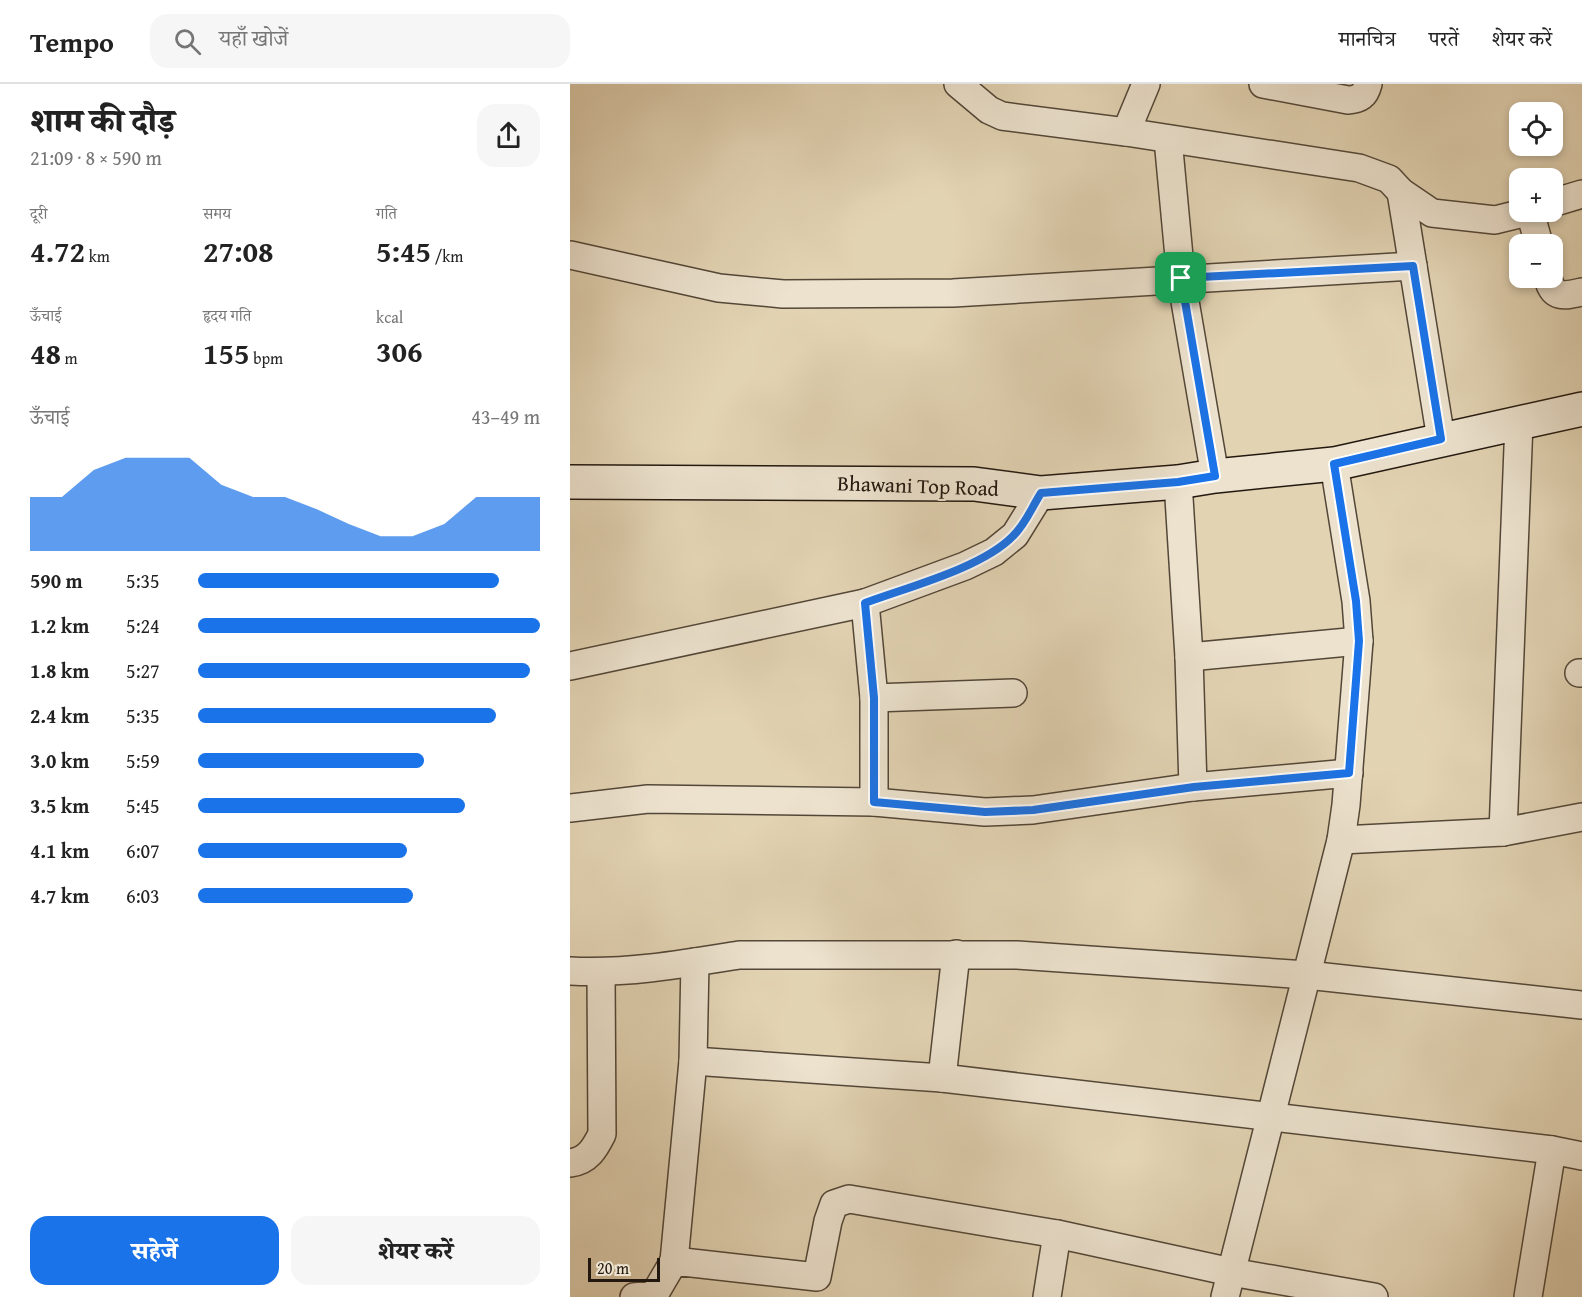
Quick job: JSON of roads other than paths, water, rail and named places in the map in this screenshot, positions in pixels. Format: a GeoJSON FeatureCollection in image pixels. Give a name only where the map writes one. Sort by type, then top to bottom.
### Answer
{"type":"FeatureCollection","features":[{"type":"Feature","properties":{"kind":"street"},"geometry":{"type":"LineString","coordinates":[[959,84],[989,110],[1002,116],[1126,132],[1359,168],[1389,179],[1401,192],[1432,213],[1495,220],[1509,217]]}},
{"type":"Feature","properties":{"kind":"street"},"geometry":{"type":"LineString","coordinates":[[1126,132],[1146,84]]}},
{"type":"Feature","properties":{"kind":"street"},"geometry":{"type":"LineString","coordinates":[[1263,84],[1348,100],[1358,99],[1364,95],[1368,84]]}},
{"type":"Feature","properties":{"kind":"street"},"geometry":{"type":"LineString","coordinates":[[1168,139],[1181,278],[1215,476]]}},
{"type":"Feature","properties":{"kind":"street"},"geometry":{"type":"LineString","coordinates":[[1401,192],[1441,439]]}},
{"type":"Feature","properties":{"kind":"street"},"geometry":{"type":"LineString","coordinates":[[1563,200],[1582,194]]}},
{"type":"Feature","properties":{"kind":"street"},"geometry":{"type":"LineString","coordinates":[[570,255],[719,288],[783,294],[953,293],[1413,266]]}},
{"type":"Feature","properties":{"kind":"street"},"geometry":{"type":"LineString","coordinates":[[1552,288],[1556,293],[1564,296],[1582,292]]}},
{"type":"Feature","properties":{"kind":"street","name":"Bhawani Top Road"},"geometry":{"type":"LineString","coordinates":[[570,482],[974,484],[1041,493],[1178,482],[1334,464],[1582,408]]}},
{"type":"Feature","properties":{"kind":"street"},"geometry":{"type":"LineString","coordinates":[[1503,832],[1519,422]]}},
{"type":"Feature","properties":{"kind":"street"},"geometry":{"type":"LineString","coordinates":[[1228,1285],[1341,840],[1349,773],[1359,641],[1356,601],[1334,464]]}},
{"type":"Feature","properties":{"kind":"street"},"geometry":{"type":"LineString","coordinates":[[1178,482],[1189,657],[1194,787]]}},
{"type":"Feature","properties":{"kind":"street"},"geometry":{"type":"LineString","coordinates":[[570,666],[865,603],[965,567],[994,552],[1015,535],[1041,493]]}},
{"type":"Feature","properties":{"kind":"street"},"geometry":{"type":"LineString","coordinates":[[865,603],[874,698],[874,802]]}},
{"type":"Feature","properties":{"kind":"street"},"geometry":{"type":"LineString","coordinates":[[1189,657],[1359,641]]}},
{"type":"Feature","properties":{"kind":"street"},"geometry":{"type":"LineString","coordinates":[[874,698],[1013,693]]}},
{"type":"Feature","properties":{"kind":"street"},"geometry":{"type":"LineString","coordinates":[[570,808],[648,799],[874,802],[985,812],[1033,810],[1194,787],[1349,773]]}},
{"type":"Feature","properties":{"kind":"street"},"geometry":{"type":"LineString","coordinates":[[1341,840],[1503,832],[1582,817]]}},
{"type":"Feature","properties":{"kind":"street"},"geometry":{"type":"LineString","coordinates":[[942,1078],[956,954]]}},
{"type":"Feature","properties":{"kind":"street"},"geometry":{"type":"LineString","coordinates":[[570,971],[601,973],[739,955],[1017,955],[1307,975],[1582,1005]]}},
{"type":"Feature","properties":{"kind":"street"},"geometry":{"type":"LineString","coordinates":[[648,1296],[674,1261],[693,1061],[695,962]]}},
{"type":"Feature","properties":{"kind":"street"},"geometry":{"type":"LineString","coordinates":[[570,1163],[592,1153],[602,1134],[601,973]]}},
{"type":"Feature","properties":{"kind":"street"},"geometry":{"type":"LineString","coordinates":[[693,1061],[942,1078],[1552,1150],[1582,1156]]}},
{"type":"Feature","properties":{"kind":"street"},"geometry":{"type":"LineString","coordinates":[[1528,1297],[1552,1150]]}},
{"type":"Feature","properties":{"kind":"street"},"geometry":{"type":"LineString","coordinates":[[674,1261],[816,1287],[828,1221],[834,1204],[849,1199],[1057,1234],[1228,1285],[1374,1297]]}},
{"type":"Feature","properties":{"kind":"street"},"geometry":{"type":"LineString","coordinates":[[1047,1297],[1057,1234]]}}]}
